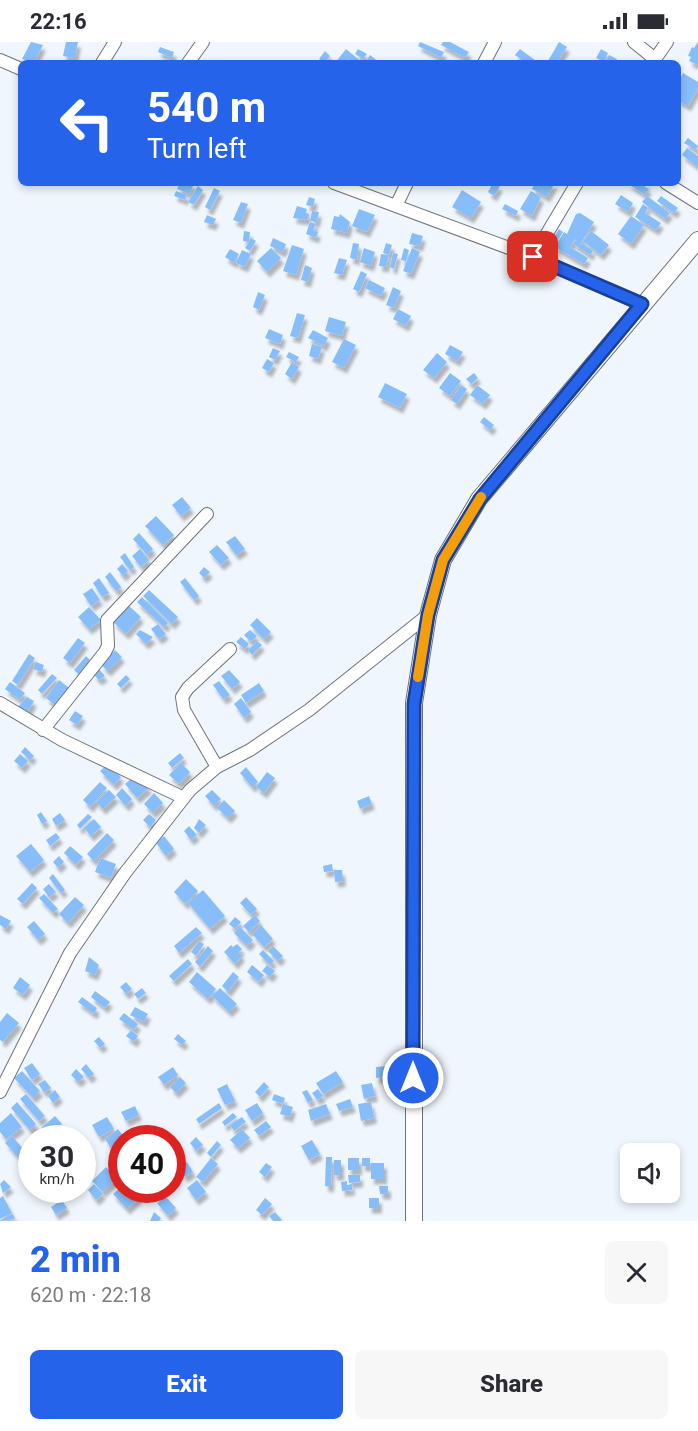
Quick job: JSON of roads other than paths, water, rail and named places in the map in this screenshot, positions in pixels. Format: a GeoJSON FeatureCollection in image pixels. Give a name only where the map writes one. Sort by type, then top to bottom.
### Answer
{"type":"FeatureCollection","features":[{"type":"Feature","properties":{"kind":"street"},"geometry":{"type":"LineString","coordinates":[[104,60],[115,42]]}},
{"type":"Feature","properties":{"kind":"street"},"geometry":{"type":"LineString","coordinates":[[190,60],[203,42]]}},
{"type":"Feature","properties":{"kind":"street"},"geometry":{"type":"LineString","coordinates":[[486,60],[495,42]]}},
{"type":"Feature","properties":{"kind":"street"},"geometry":{"type":"LineString","coordinates":[[634,42],[653,60]]}},
{"type":"Feature","properties":{"kind":"street"},"geometry":{"type":"LineString","coordinates":[[655,60],[667,42]]}},
{"type":"Feature","properties":{"kind":"street"},"geometry":{"type":"LineString","coordinates":[[0,60],[18,68]]}},
{"type":"Feature","properties":{"kind":"street"},"geometry":{"type":"LineString","coordinates":[[342,186],[533,257],[642,304]]}},
{"type":"Feature","properties":{"kind":"street"},"geometry":{"type":"LineString","coordinates":[[396,206],[406,186]]}},
{"type":"Feature","properties":{"kind":"street"},"geometry":{"type":"LineString","coordinates":[[533,257],[575,186]]}},
{"type":"Feature","properties":{"kind":"street"},"geometry":{"type":"LineString","coordinates":[[671,186],[698,203]]}},
{"type":"Feature","properties":{"kind":"street"},"geometry":{"type":"LineString","coordinates":[[414,1221],[414,704],[428,615],[443,560],[480,499],[698,240]]}},
{"type":"Feature","properties":{"kind":"street"},"geometry":{"type":"LineString","coordinates":[[43,730],[105,652],[108,646],[107,620],[207,514]]}},
{"type":"Feature","properties":{"kind":"street"},"geometry":{"type":"LineString","coordinates":[[0,1092],[70,953],[126,873],[183,798],[218,767],[250,750],[309,710],[428,615]]}},
{"type":"Feature","properties":{"kind":"street"},"geometry":{"type":"LineString","coordinates":[[218,767],[184,710],[182,698],[188,688],[230,650]]}},
{"type":"Feature","properties":{"kind":"street"},"geometry":{"type":"LineString","coordinates":[[0,703],[43,730],[183,798]]}}]}
